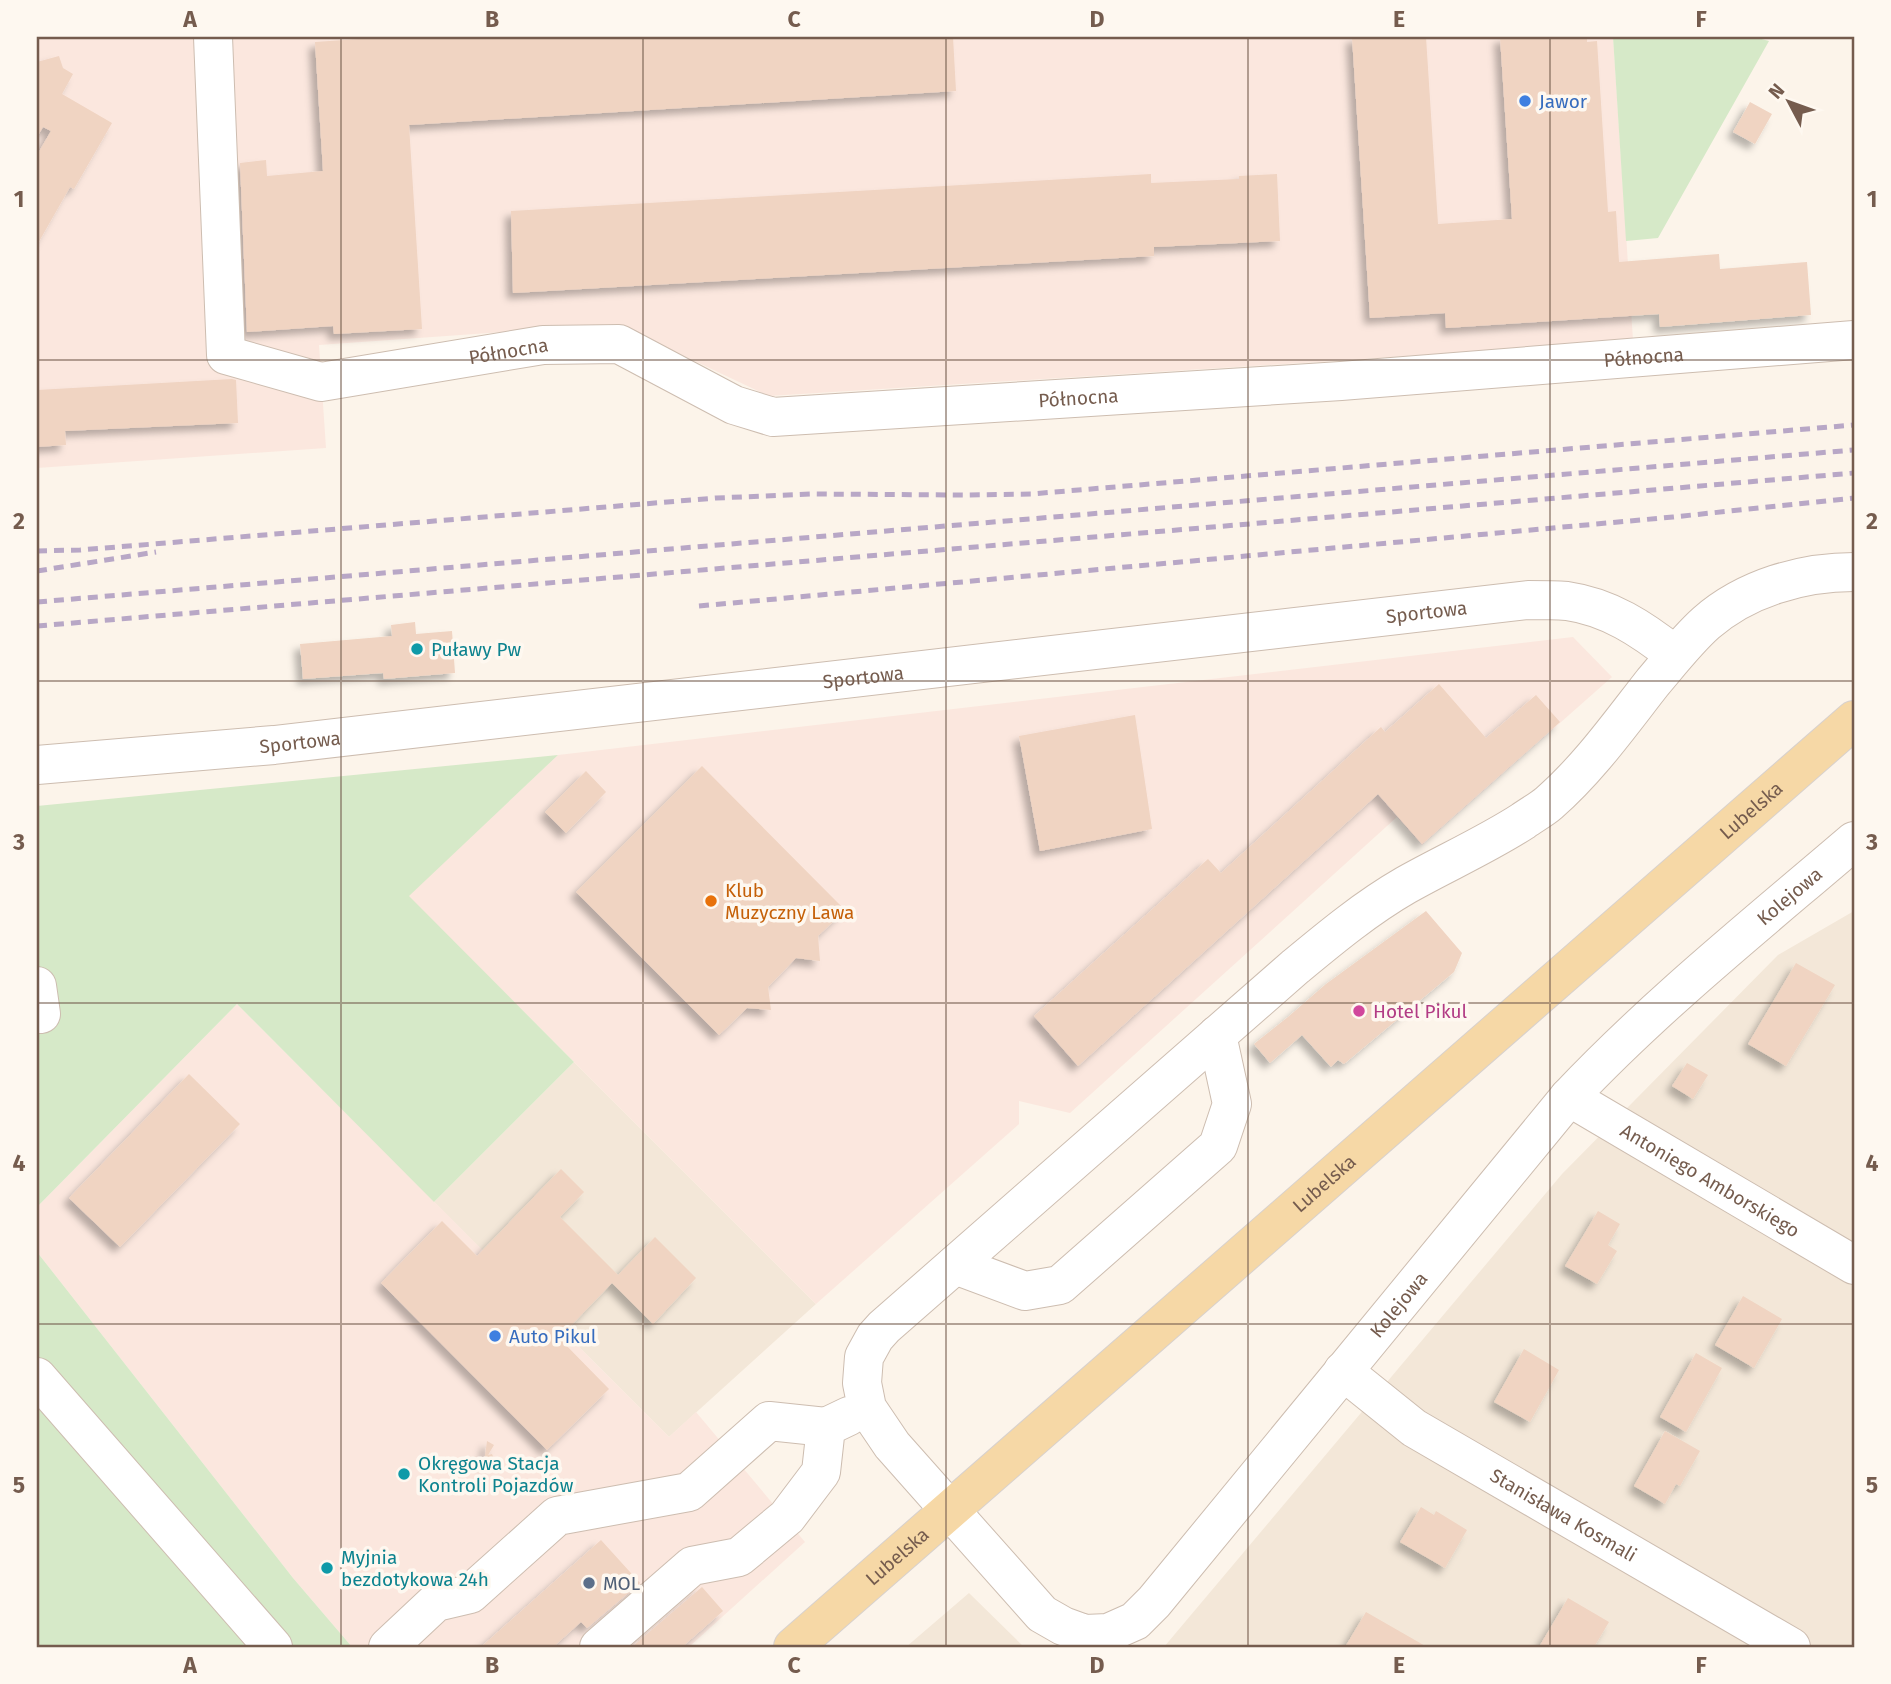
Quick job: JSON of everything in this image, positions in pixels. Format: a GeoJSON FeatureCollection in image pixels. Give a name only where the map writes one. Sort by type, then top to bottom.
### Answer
{"type":"FeatureCollection","features":[{"type":"Feature","properties":{"kind":"main road","name":"Lubelska"},"geometry":{"type":"LineString","coordinates":[[793,1647],[1854,720]]}},
{"type":"Feature","properties":{"kind":"street","name":"Północna"},"geometry":{"type":"LineString","coordinates":[[213,37],[226,355],[321,382],[543,345],[619,344],[734,405],[774,417],[1341,381],[1854,340]]}},
{"type":"Feature","properties":{"kind":"street"},"geometry":{"type":"LineString","coordinates":[[388,1647],[436,1602],[470,1594],[557,1516],[689,1492],[769,1421],[826,1427],[867,1408],[862,1383],[864,1357],[875,1337],[1295,967],[1347,924],[1405,886],[1503,834],[1548,804],[1589,763],[1675,655],[1707,622],[1742,599],[1772,586],[1804,576],[1854,572]]}},
{"type":"Feature","properties":{"kind":"street","name":"Sportowa"},"geometry":{"type":"LineString","coordinates":[[37,765],[274,745],[1528,600],[1567,601],[1601,609],[1645,632],[1675,655]]}},
{"type":"Feature","properties":{"kind":"street","name":"Kolejowa"},"geometry":{"type":"LineString","coordinates":[[867,1408],[892,1446],[1042,1614],[1085,1641],[1135,1622],[1569,1097],[1609,1054],[1650,1016],[1854,841]]}},
{"type":"Feature","properties":{"kind":"street"},"geometry":{"type":"LineString","coordinates":[[955,1265],[1025,1291],[1060,1285],[1218,1146],[1232,1104],[1217,1035]]}},
{"type":"Feature","properties":{"kind":"street","name":"Antoniego Amborskiego"},"geometry":{"type":"LineString","coordinates":[[1569,1097],[1854,1265]]}},
{"type":"Feature","properties":{"kind":"street","name":"Stanisława Kosmali"},"geometry":{"type":"LineString","coordinates":[[1343,1371],[1414,1428],[1791,1647]]}},
{"type":"Feature","properties":{"kind":"street"},"geometry":{"type":"LineString","coordinates":[[37,1377],[273,1647]]}},
{"type":"Feature","properties":{"kind":"street"},"geometry":{"type":"LineString","coordinates":[[599,1647],[692,1566],[739,1557],[787,1517],[821,1472],[826,1427]]}},
{"type":"Feature","properties":{"kind":"shaded area"},"geometry":{"type":"Polygon","coordinates":[[[37,37],[1613,37],[1633,340],[769,396],[616,324],[319,345],[326,448],[37,468],[37,37]]]}},
{"type":"Feature","properties":{"kind":"shaded area"},"geometry":{"type":"Polygon","coordinates":[[[1573,637],[1612,677],[1422,845],[1397,817],[1070,1113],[1019,1101],[1019,1124],[816,1304],[408,896],[558,755],[1573,637]]]}},
{"type":"Feature","properties":{"kind":"shaded area"},"geometry":{"type":"Polygon","coordinates":[[[1854,911],[1854,1647],[1164,1647],[1562,1174],[1778,955],[1854,911]]]}},
{"type":"Feature","properties":{"kind":"shaded area"},"geometry":{"type":"Polygon","coordinates":[[[237,1004],[669,1437],[696,1412],[805,1542],[689,1647],[352,1647],[293,1578],[37,1252],[37,1207],[237,1004]]]}},
{"type":"Feature","properties":{"kind":"shaded area"},"geometry":{"type":"Polygon","coordinates":[[[574,1062],[816,1304],[669,1437],[434,1202],[574,1062]]]}},
{"type":"Feature","properties":{"kind":"shaded area"},"geometry":{"type":"Polygon","coordinates":[[[969,1593],[1024,1647],[906,1647],[969,1593]]]}},
{"type":"Feature","properties":{"kind":"green space"},"geometry":{"type":"Polygon","coordinates":[[[1613,37],[1754,37],[1769,41],[1658,238],[1626,241],[1613,37]]]}},
{"type":"Feature","properties":{"kind":"green space"},"geometry":{"type":"Polygon","coordinates":[[[558,755],[409,896],[574,1062],[434,1202],[237,1004],[37,1207],[37,806],[558,755]]]}},
{"type":"Feature","properties":{"kind":"green space"},"geometry":{"type":"Polygon","coordinates":[[[37,1252],[293,1578],[352,1647],[37,1647],[37,1252]]]}},
{"type":"Feature","properties":{"kind":"building"},"geometry":{"type":"Polygon","coordinates":[[[388,37],[953,37],[956,91],[409,125],[422,329],[334,334],[333,326],[247,332],[240,163],[266,160],[267,176],[323,171],[315,42],[388,37]]]}},
{"type":"Feature","properties":{"kind":"building"},"geometry":{"type":"Polygon","coordinates":[[[1352,37],[1426,37],[1438,224],[1512,219],[1500,37],[1587,37],[1587,42],[1597,41],[1608,212],[1616,211],[1619,262],[1719,254],[1720,269],[1807,262],[1811,315],[1660,327],[1659,314],[1446,328],[1445,313],[1370,318],[1352,37]]]}},
{"type":"Feature","properties":{"kind":"building"},"geometry":{"type":"Polygon","coordinates":[[[59,56],[63,68],[73,74],[62,94],[112,123],[74,189],[70,187],[37,245],[37,155],[51,131],[43,127],[37,137],[37,62],[59,56]]]}},
{"type":"Feature","properties":{"kind":"building"},"geometry":{"type":"Polygon","coordinates":[[[1750,102],[1772,114],[1755,144],[1733,132],[1750,102]]]}},
{"type":"Feature","properties":{"kind":"building"},"geometry":{"type":"Polygon","coordinates":[[[1151,174],[1151,183],[1239,179],[1239,176],[1277,174],[1280,241],[1154,247],[1154,256],[513,293],[511,211],[1151,174]]]}},
{"type":"Feature","properties":{"kind":"building"},"geometry":{"type":"Polygon","coordinates":[[[236,380],[238,423],[65,431],[66,445],[37,447],[37,390],[236,380]]]}},
{"type":"Feature","properties":{"kind":"building"},"geometry":{"type":"Polygon","coordinates":[[[415,622],[416,634],[452,631],[455,673],[384,679],[383,673],[303,679],[300,644],[392,636],[391,625],[415,622]]]}},
{"type":"Feature","properties":{"kind":"building"},"geometry":{"type":"Polygon","coordinates":[[[1439,684],[1486,738],[1536,695],[1560,722],[1422,844],[1378,794],[1078,1066],[1034,1016],[1208,859],[1221,873],[1381,727],[1385,732],[1439,684]]]}},
{"type":"Feature","properties":{"kind":"building"},"geometry":{"type":"Polygon","coordinates":[[[1135,715],[1152,829],[1040,851],[1019,736],[1135,715]]]}},
{"type":"Feature","properties":{"kind":"building","name":"Klub Muzyczny Lawa"},"geometry":{"type":"Polygon","coordinates":[[[702,766],[845,910],[818,936],[820,961],[796,958],[768,987],[771,1010],[747,1008],[719,1035],[576,892],[702,766]]]}},
{"type":"Feature","properties":{"kind":"building"},"geometry":{"type":"Polygon","coordinates":[[[586,771],[606,792],[566,833],[545,812],[586,771]]]}},
{"type":"Feature","properties":{"kind":"building"},"geometry":{"type":"Polygon","coordinates":[[[1426,911],[1462,953],[1454,972],[1344,1064],[1338,1060],[1331,1067],[1302,1035],[1270,1063],[1254,1044],[1326,984],[1426,911]]]}},
{"type":"Feature","properties":{"kind":"building"},"geometry":{"type":"Polygon","coordinates":[[[1796,963],[1835,985],[1786,1066],[1748,1044],[1796,963]]]}},
{"type":"Feature","properties":{"kind":"building"},"geometry":{"type":"Polygon","coordinates":[[[1687,1063],[1708,1075],[1693,1099],[1672,1086],[1687,1063]]]}},
{"type":"Feature","properties":{"kind":"building"},"geometry":{"type":"Polygon","coordinates":[[[189,1074],[240,1124],[120,1247],[69,1198],[189,1074]]]}},
{"type":"Feature","properties":{"kind":"building"},"geometry":{"type":"Polygon","coordinates":[[[561,1169],[584,1192],[560,1217],[618,1275],[655,1237],[696,1278],[653,1324],[612,1283],[559,1338],[609,1389],[547,1450],[381,1283],[442,1221],[477,1256],[561,1169]]]}},
{"type":"Feature","properties":{"kind":"building"},"geometry":{"type":"Polygon","coordinates":[[[1598,1211],[1620,1224],[1608,1245],[1617,1251],[1597,1284],[1565,1266],[1598,1211]]]}},
{"type":"Feature","properties":{"kind":"building"},"geometry":{"type":"Polygon","coordinates":[[[1743,1296],[1782,1319],[1754,1368],[1715,1345],[1743,1296]]]}},
{"type":"Feature","properties":{"kind":"building"},"geometry":{"type":"Polygon","coordinates":[[[1524,1349],[1559,1370],[1530,1422],[1494,1402],[1524,1349]]]}},
{"type":"Feature","properties":{"kind":"building"},"geometry":{"type":"Polygon","coordinates":[[[1696,1353],[1722,1368],[1686,1432],[1660,1417],[1696,1353]]]}},
{"type":"Feature","properties":{"kind":"building"},"geometry":{"type":"Polygon","coordinates":[[[1665,1431],[1700,1451],[1680,1486],[1676,1484],[1665,1504],[1634,1486],[1665,1431]]]}},
{"type":"Feature","properties":{"kind":"building"},"geometry":{"type":"Polygon","coordinates":[[[487,1441],[494,1445],[488,1455],[492,1454],[494,1459],[490,1464],[484,1463],[487,1441]]]}},
{"type":"Feature","properties":{"kind":"building"},"geometry":{"type":"Polygon","coordinates":[[[1421,1507],[1434,1515],[1436,1511],[1467,1530],[1445,1568],[1400,1542],[1421,1507]]]}},
{"type":"Feature","properties":{"kind":"building"},"geometry":{"type":"Polygon","coordinates":[[[601,1540],[640,1583],[587,1628],[581,1622],[553,1647],[481,1647],[601,1540]]]}},
{"type":"Feature","properties":{"kind":"building"},"geometry":{"type":"Polygon","coordinates":[[[702,1587],[723,1611],[682,1647],[632,1647],[702,1587]]]}},
{"type":"Feature","properties":{"kind":"building"},"geometry":{"type":"Polygon","coordinates":[[[1568,1598],[1609,1622],[1594,1647],[1539,1647],[1568,1598]]]}},
{"type":"Feature","properties":{"kind":"building"},"geometry":{"type":"Polygon","coordinates":[[[1366,1612],[1427,1647],[1345,1647],[1366,1612]]]}},
{"type":"Feature","properties":{"kind":"railway"},"geometry":{"type":"LineString","coordinates":[[37,551],[80,550],[716,498],[812,494],[1031,494],[1854,425]]}},
{"type":"Feature","properties":{"kind":"railway"},"geometry":{"type":"LineString","coordinates":[[37,602],[1854,450]]}},
{"type":"Feature","properties":{"kind":"railway"},"geometry":{"type":"LineString","coordinates":[[37,626],[1854,473]]}},
{"type":"Feature","properties":{"kind":"railway"},"geometry":{"type":"LineString","coordinates":[[699,606],[1854,498]]}},
{"type":"Feature","properties":{"kind":"railway"},"geometry":{"type":"LineString","coordinates":[[37,571],[156,552]]}},
{"type":"Feature","properties":{"kind":"place","name":"Jawor"},"geometry":{"type":"Point","coordinates":[1525,101]}},
{"type":"Feature","properties":{"kind":"place","name":"Puławy Pw"},"geometry":{"type":"Point","coordinates":[417,649]}},
{"type":"Feature","properties":{"kind":"place","name":"Klub Muzyczny Lawa"},"geometry":{"type":"Point","coordinates":[711,901]}},
{"type":"Feature","properties":{"kind":"place","name":"Hotel Pikul"},"geometry":{"type":"Point","coordinates":[1359,1011]}},
{"type":"Feature","properties":{"kind":"place","name":"Auto Pikul"},"geometry":{"type":"Point","coordinates":[495,1336]}},
{"type":"Feature","properties":{"kind":"place","name":"Okręgowa Stacja Kontroli Pojazdów"},"geometry":{"type":"Point","coordinates":[404,1474]}},
{"type":"Feature","properties":{"kind":"place","name":"Myjnia bezdotykowa 24h"},"geometry":{"type":"Point","coordinates":[327,1568]}},
{"type":"Feature","properties":{"kind":"place","name":"MOL"},"geometry":{"type":"Point","coordinates":[589,1583]}}]}
